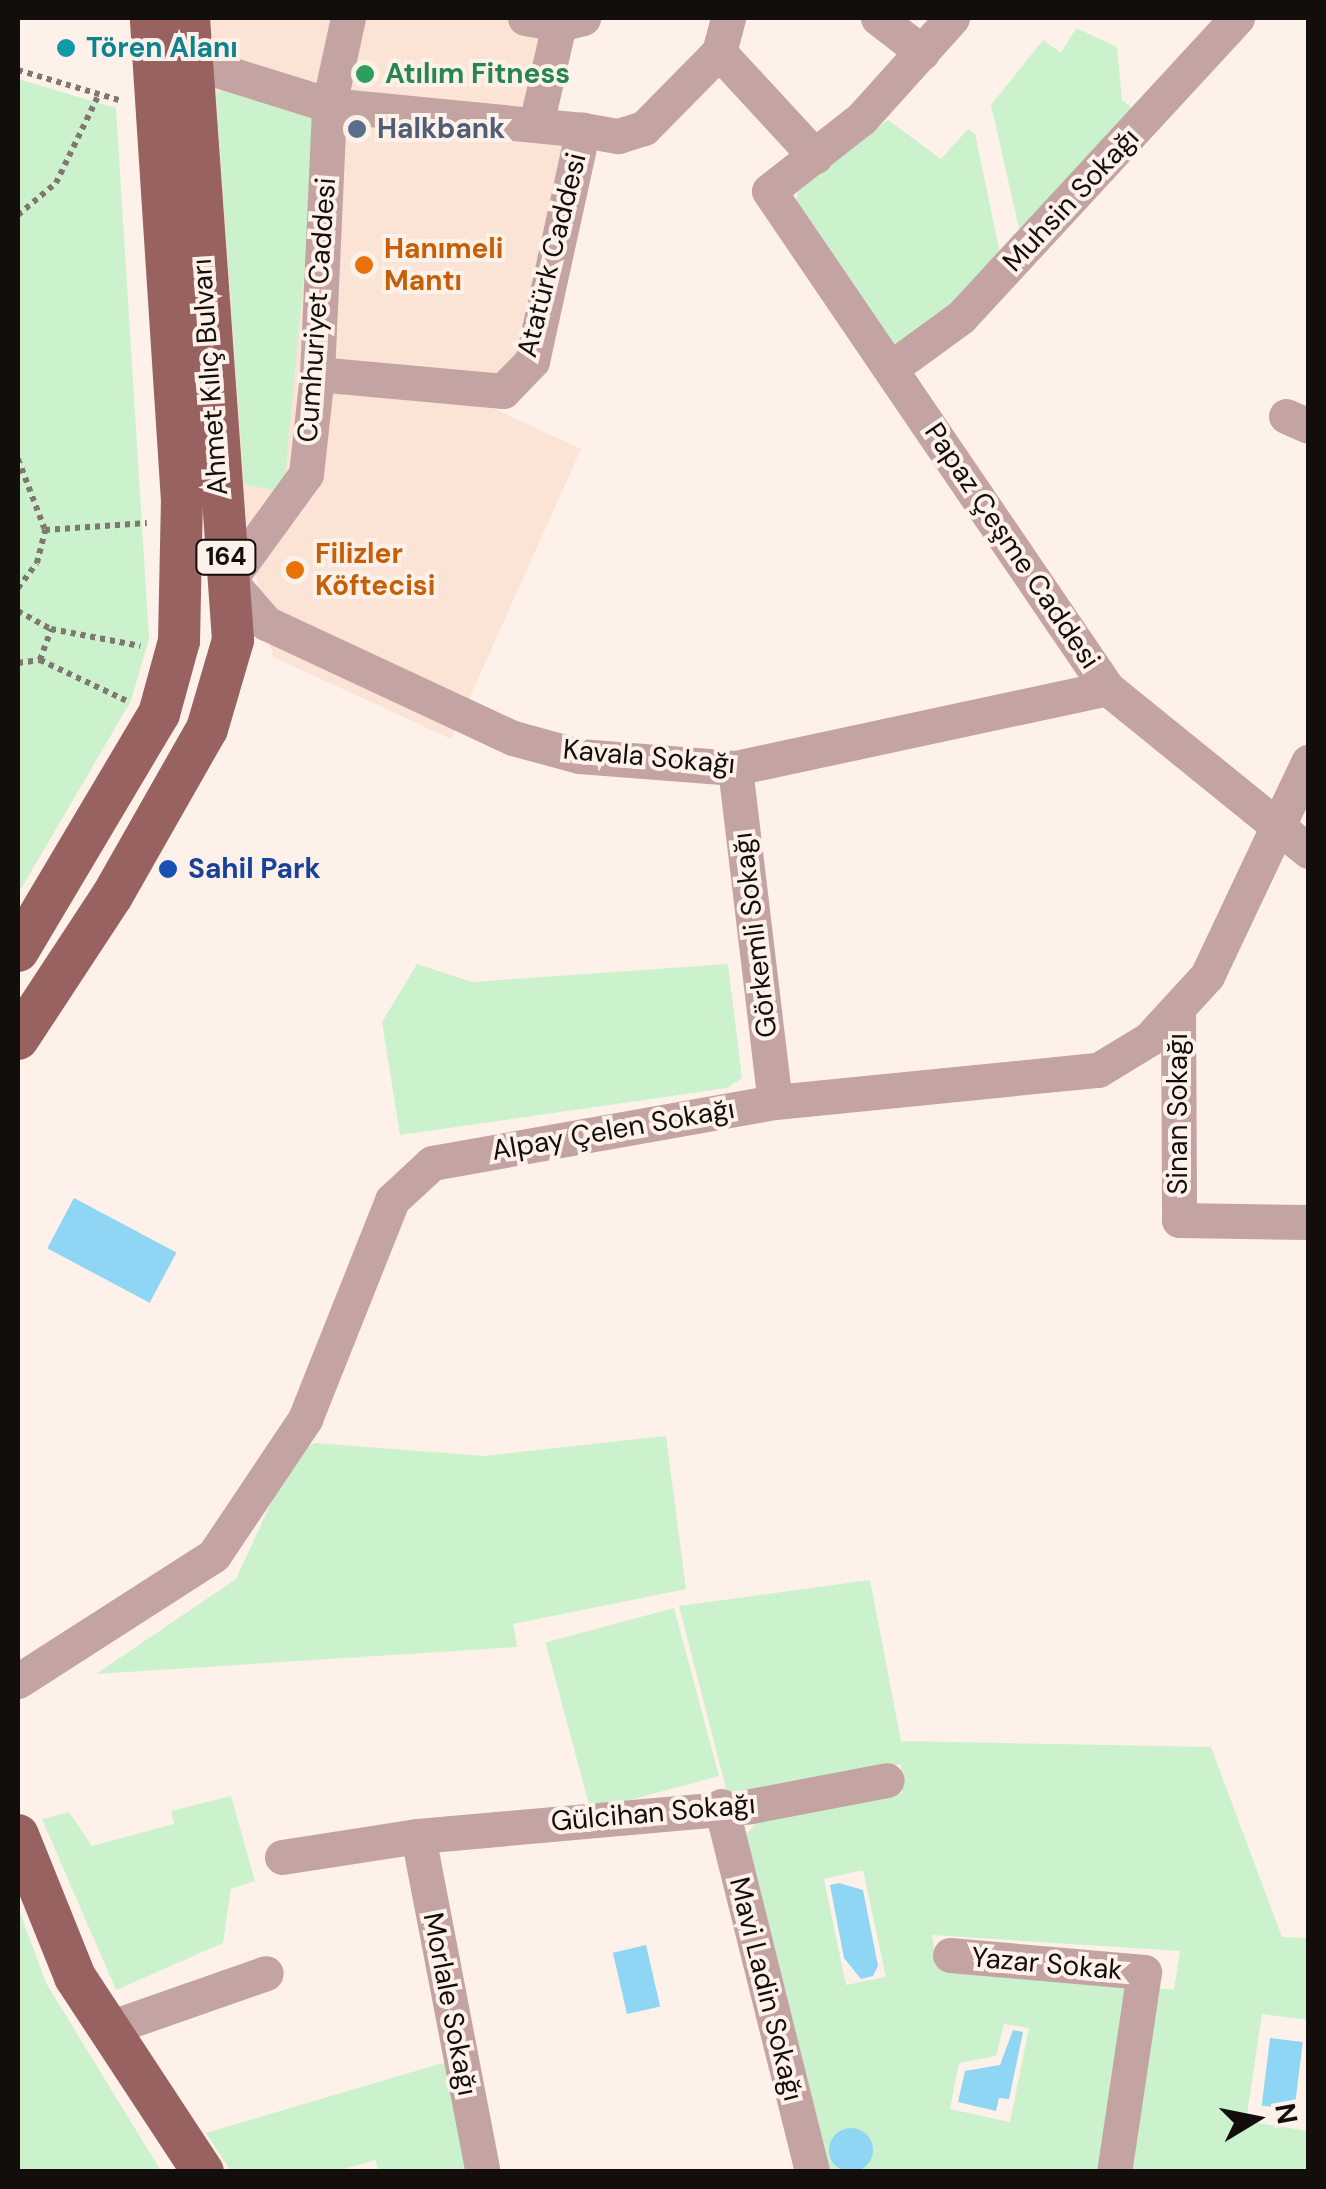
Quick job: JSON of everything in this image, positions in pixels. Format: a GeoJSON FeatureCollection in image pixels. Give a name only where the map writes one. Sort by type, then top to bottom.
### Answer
{"type":"FeatureCollection","features":[{"type":"Feature","properties":{"kind":"main road","name":"Ahmet Kılıç Bulvarı"},"geometry":{"type":"LineString","coordinates":[[18,952],[159,714],[179,641],[182,580],[151,18]]}},
{"type":"Feature","properties":{"kind":"main road","name":"Ahmet Kılıç Bulvarı"},"geometry":{"type":"LineString","coordinates":[[18,1040],[112,896],[207,729],[232,640],[188,61],[189,18]]}},
{"type":"Feature","properties":{"kind":"main road"},"geometry":{"type":"LineString","coordinates":[[18,1835],[75,1976],[203,2172]]}},
{"type":"Feature","properties":{"kind":"street","name":"Cumhuriyet Caddesi"},"geometry":{"type":"LineString","coordinates":[[229,580],[306,474],[318,374],[330,105],[348,18]]}},
{"type":"Feature","properties":{"kind":"street"},"geometry":{"type":"LineString","coordinates":[[728,18],[720,52],[815,156],[862,118],[952,18]]}},
{"type":"Feature","properties":{"kind":"street"},"geometry":{"type":"LineString","coordinates":[[878,18],[922,52]]}},
{"type":"Feature","properties":{"kind":"street","name":"Muhsin Sokağı"},"geometry":{"type":"LineString","coordinates":[[892,368],[961,317],[1236,18]]}},
{"type":"Feature","properties":{"kind":"street"},"geometry":{"type":"LineString","coordinates":[[536,124],[555,20]]}},
{"type":"Feature","properties":{"kind":"street","name":"Atatürk Caddesi"},"geometry":{"type":"LineString","coordinates":[[318,374],[504,390],[532,362],[583,130],[618,136],[644,128],[720,52]]}},
{"type":"Feature","properties":{"kind":"street"},"geometry":{"type":"LineString","coordinates":[[188,61],[330,105],[583,130]]}},
{"type":"Feature","properties":{"kind":"street","name":"Papaz Çeşme Caddesi"},"geometry":{"type":"LineString","coordinates":[[815,156],[769,191],[1107,688],[1308,851]]}},
{"type":"Feature","properties":{"kind":"street"},"geometry":{"type":"LineString","coordinates":[[182,580],[229,580]]}},
{"type":"Feature","properties":{"kind":"street","name":"Kavala Sokağı"},"geometry":{"type":"LineString","coordinates":[[229,580],[266,623],[513,738],[579,756],[735,768],[1107,688]]}},
{"type":"Feature","properties":{"kind":"street","name":"Alpay Çelen Sokağı"},"geometry":{"type":"LineString","coordinates":[[18,1682],[214,1555],[304,1418],[392,1200],[432,1162],[775,1102],[1098,1070],[1149,1039],[1208,976],[1308,762]]}},
{"type":"Feature","properties":{"kind":"street","name":"Görkemli Sokağı"},"geometry":{"type":"LineString","coordinates":[[735,768],[775,1102]]}},
{"type":"Feature","properties":{"kind":"street","name":"Sinan Sokağı"},"geometry":{"type":"LineString","coordinates":[[1178,1008],[1179,1220],[1308,1222]]}},
{"type":"Feature","properties":{"kind":"street","name":"Gülcihan Sokağı"},"geometry":{"type":"LineString","coordinates":[[282,1857],[418,1836],[751,1806],[886,1780]]}},
{"type":"Feature","properties":{"kind":"street","name":"Mavi Ladin Sokağı"},"geometry":{"type":"LineString","coordinates":[[722,1806],[812,2172]]}},
{"type":"Feature","properties":{"kind":"street","name":"Morlale Sokağı"},"geometry":{"type":"LineString","coordinates":[[418,1836],[482,2172]]}},
{"type":"Feature","properties":{"kind":"street","name":"Yazar Sokak"},"geometry":{"type":"LineString","coordinates":[[950,1955],[1144,1972],[1114,2172]]}},
{"type":"Feature","properties":{"kind":"street"},"geometry":{"type":"LineString","coordinates":[[109,2028],[266,1973]]}},
{"type":"Feature","properties":{"kind":"path"},"geometry":{"type":"LineString","coordinates":[[18,70],[133,104]]}},
{"type":"Feature","properties":{"kind":"path"},"geometry":{"type":"LineString","coordinates":[[18,216],[56,184],[99,94]]}},
{"type":"Feature","properties":{"kind":"path"},"geometry":{"type":"LineString","coordinates":[[18,459],[45,530],[38,562],[18,588]]}},
{"type":"Feature","properties":{"kind":"path"},"geometry":{"type":"LineString","coordinates":[[45,530],[157,522]]}},
{"type":"Feature","properties":{"kind":"path"},"geometry":{"type":"LineString","coordinates":[[18,610],[51,629],[156,649]]}},
{"type":"Feature","properties":{"kind":"path"},"geometry":{"type":"LineString","coordinates":[[40,660],[51,629]]}},
{"type":"Feature","properties":{"kind":"path"},"geometry":{"type":"LineString","coordinates":[[18,662],[40,660],[137,706]]}},
{"type":"Feature","properties":{"kind":"shaded area"},"geometry":{"type":"Polygon","coordinates":[[[203,18],[568,18],[543,134],[569,140],[523,360],[486,405],[581,449],[451,739],[273,657],[244,518],[203,18]]]}},
{"type":"Feature","properties":{"kind":"green space"},"geometry":{"type":"Polygon","coordinates":[[[1076,28],[1117,47],[1122,100],[1135,110],[1021,237],[991,105],[1043,40],[1061,53],[1076,28]]]}},
{"type":"Feature","properties":{"kind":"green space"},"geometry":{"type":"Polygon","coordinates":[[[18,79],[116,108],[149,639],[131,701],[18,894],[18,79]]]}},
{"type":"Feature","properties":{"kind":"green space"},"geometry":{"type":"Polygon","coordinates":[[[230,87],[312,114],[318,124],[285,478],[274,490],[244,484],[216,95],[230,87]]]}},
{"type":"Feature","properties":{"kind":"green space"},"geometry":{"type":"Polygon","coordinates":[[[888,120],[941,159],[968,129],[975,134],[1000,253],[965,299],[898,352],[793,211],[800,185],[888,120]]]}},
{"type":"Feature","properties":{"kind":"green space"},"geometry":{"type":"Polygon","coordinates":[[[417,964],[472,982],[728,964],[742,1078],[727,1088],[400,1135],[382,1022],[417,964]]]}},
{"type":"Feature","properties":{"kind":"green space"},"geometry":{"type":"Polygon","coordinates":[[[666,1436],[686,1589],[513,1624],[517,1647],[96,1674],[236,1579],[294,1453],[315,1443],[484,1456],[666,1436]]]}},
{"type":"Feature","properties":{"kind":"green space"},"geometry":{"type":"Polygon","coordinates":[[[870,1580],[901,1741],[1211,1747],[1282,1937],[1308,1938],[1308,2020],[1262,2014],[1246,2121],[1308,2131],[1308,2171],[1125,2171],[1156,1988],[1174,1990],[1180,1951],[932,1935],[937,1964],[1127,1979],[1098,2171],[824,2171],[742,1838],[765,1815],[902,1793],[901,1764],[746,1799],[728,1796],[679,1606],[870,1580]],[[863,1870],[824,1879],[846,1985],[886,1977],[863,1870]],[[1004,2024],[996,2056],[959,2063],[950,2109],[1010,2122],[1029,2028],[1004,2024]]]}},
{"type":"Feature","properties":{"kind":"green space"},"geometry":{"type":"Polygon","coordinates":[[[674,1608],[719,1776],[591,1810],[546,1642],[674,1608]]]}},
{"type":"Feature","properties":{"kind":"green space"},"geometry":{"type":"Polygon","coordinates":[[[231,1796],[255,1881],[231,1889],[223,1943],[116,1990],[42,1819],[69,1812],[92,1846],[174,1824],[171,1811],[231,1796]]]}},
{"type":"Feature","properties":{"kind":"green space"},"geometry":{"type":"Polygon","coordinates":[[[18,1907],[46,1983],[161,2171],[18,2171],[18,1907]]]}},
{"type":"Feature","properties":{"kind":"green space"},"geometry":{"type":"Polygon","coordinates":[[[446,2062],[469,2171],[379,2171],[375,2160],[337,2171],[231,2171],[206,2133],[446,2062]]]}},
{"type":"Feature","properties":{"kind":"water"},"geometry":{"type":"Polygon","coordinates":[[[74,1198],[176,1252],[150,1303],[47,1248],[74,1198]]]}},
{"type":"Feature","properties":{"kind":"water"},"geometry":{"type":"Polygon","coordinates":[[[839,1883],[863,1890],[878,1966],[873,1976],[861,1979],[844,1958],[830,1885],[839,1883]]]}},
{"type":"Feature","properties":{"kind":"water"},"geometry":{"type":"Polygon","coordinates":[[[646,1945],[660,2006],[627,2014],[613,1953],[646,1945]]]}},
{"type":"Feature","properties":{"kind":"water"},"geometry":{"type":"Polygon","coordinates":[[[1013,2030],[1023,2032],[1009,2099],[999,2098],[996,2111],[958,2102],[965,2071],[1000,2065],[1013,2030]]]}},
{"type":"Feature","properties":{"kind":"water"},"geometry":{"type":"Polygon","coordinates":[[[1270,2038],[1303,2042],[1294,2110],[1262,2105],[1270,2038]]]}},
{"type":"Feature","properties":{"kind":"water"},"geometry":{"type":"Polygon","coordinates":[[[851,2128],[867,2134],[873,2150],[867,2166],[851,2172],[835,2166],[829,2150],[835,2134],[851,2128]]]}},
{"type":"Feature","properties":{"kind":"place","name":"Tören Alanı"},"geometry":{"type":"Point","coordinates":[66,48]}},
{"type":"Feature","properties":{"kind":"place","name":"Atılım Fitness"},"geometry":{"type":"Point","coordinates":[365,74]}},
{"type":"Feature","properties":{"kind":"place","name":"Halkbank"},"geometry":{"type":"Point","coordinates":[357,129]}},
{"type":"Feature","properties":{"kind":"place","name":"Hanımeli Mantı"},"geometry":{"type":"Point","coordinates":[364,265]}},
{"type":"Feature","properties":{"kind":"place","name":"Filizler Köftecisi"},"geometry":{"type":"Point","coordinates":[295,570]}},
{"type":"Feature","properties":{"kind":"place","name":"Sahil Park"},"geometry":{"type":"Point","coordinates":[168,869]}}]}
